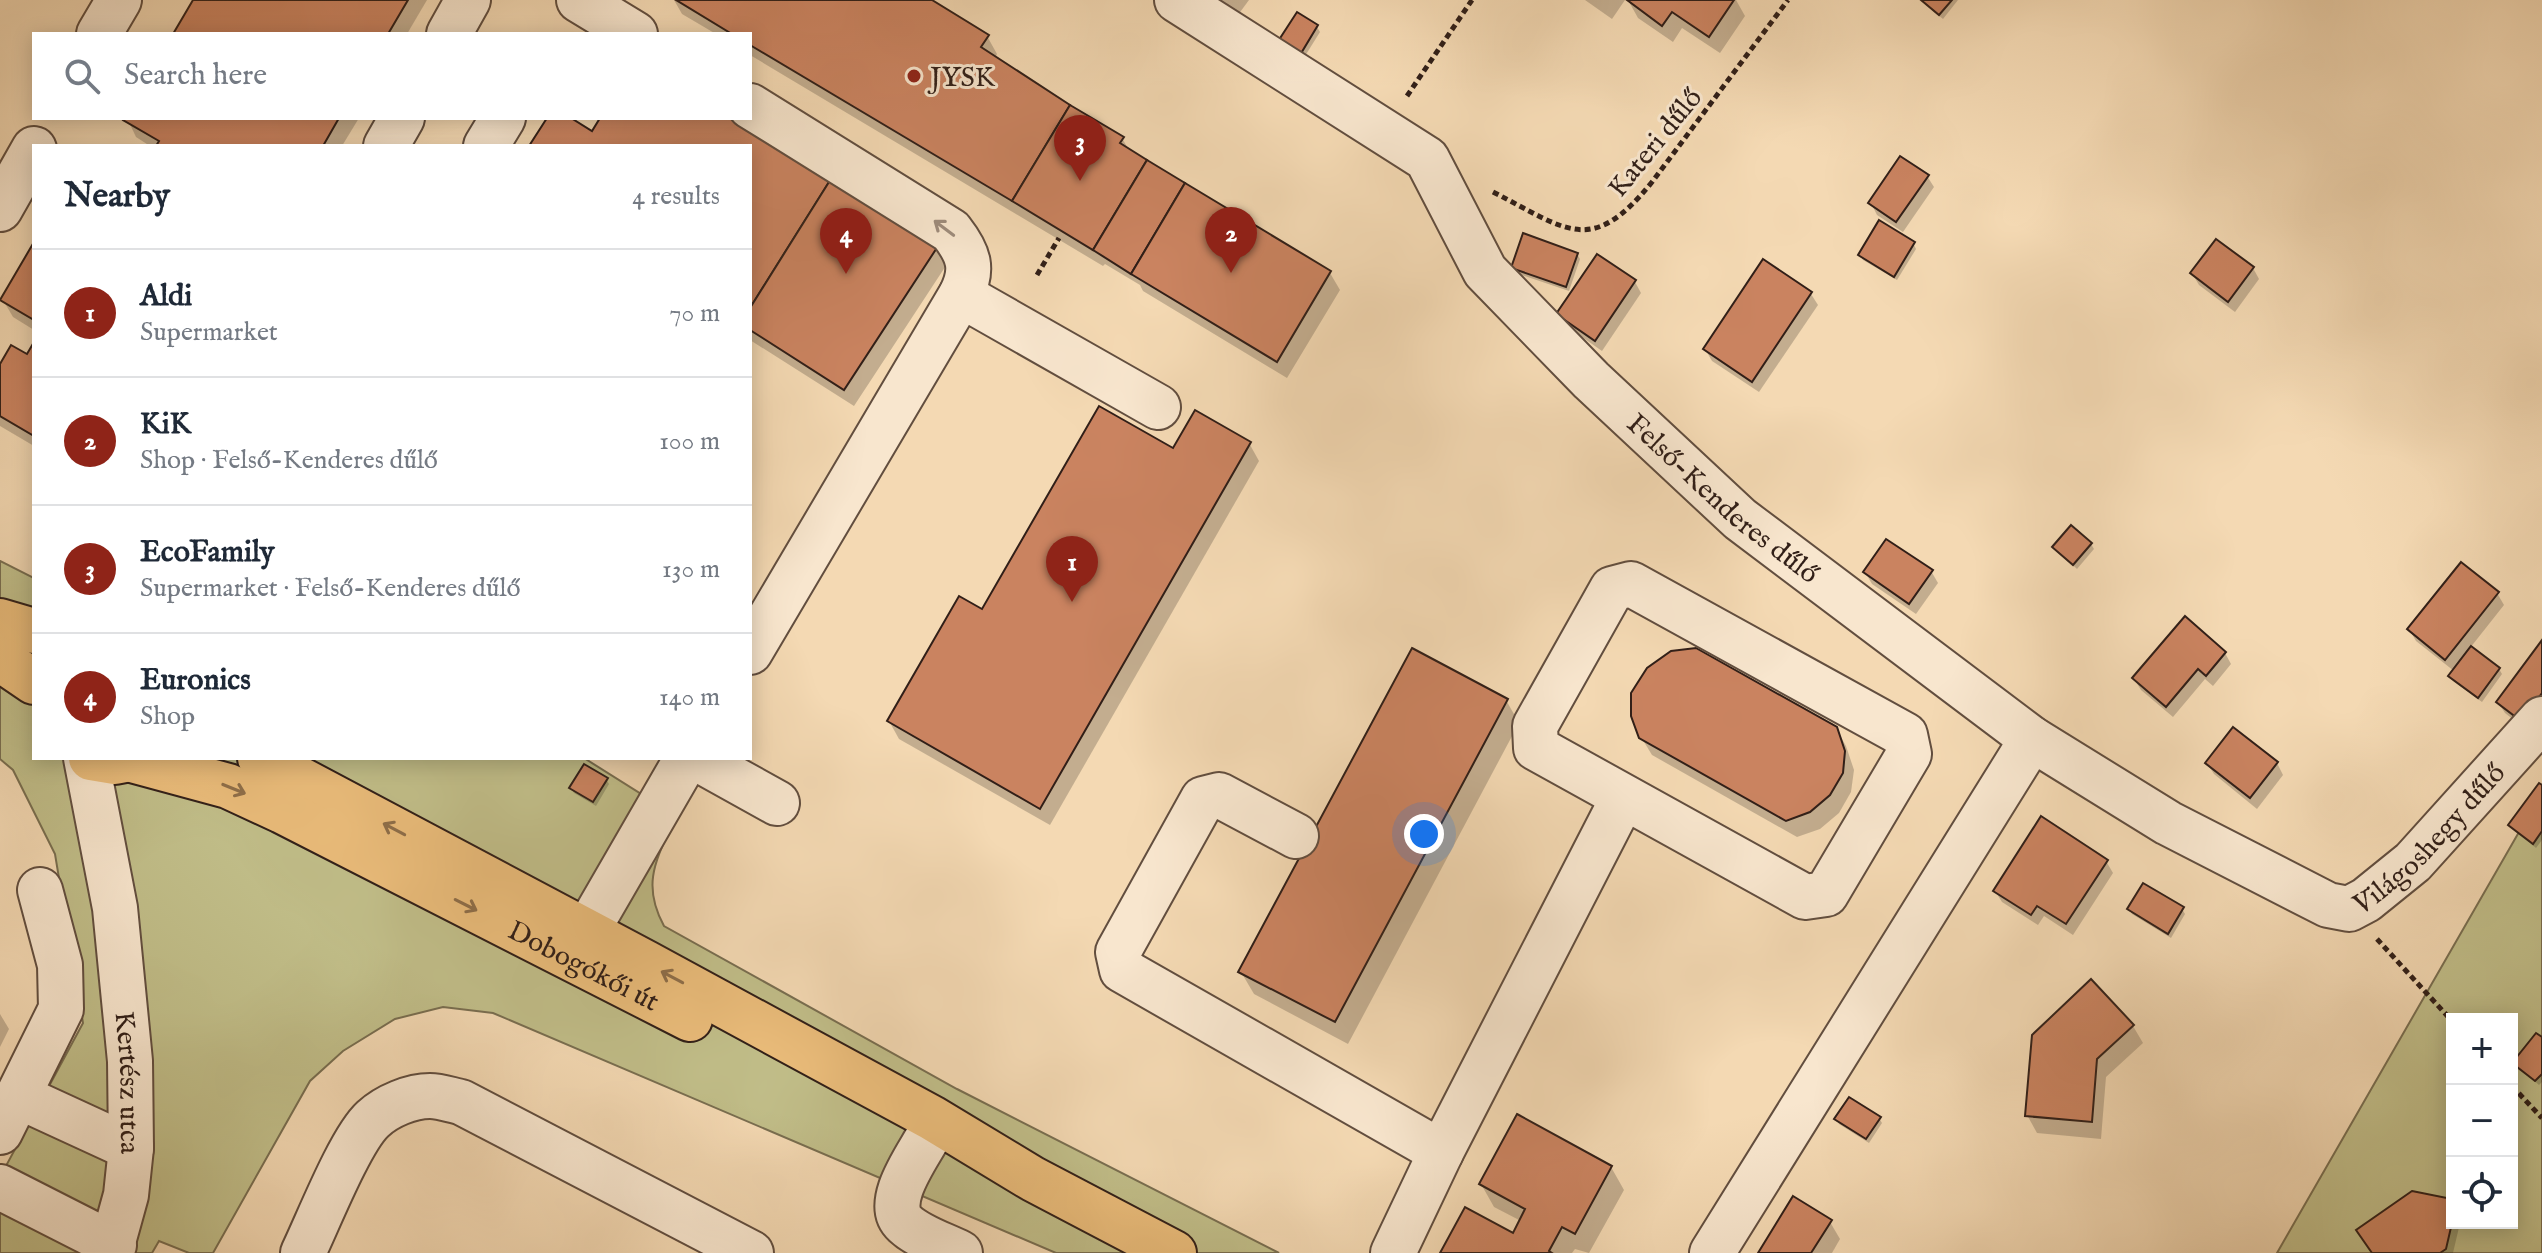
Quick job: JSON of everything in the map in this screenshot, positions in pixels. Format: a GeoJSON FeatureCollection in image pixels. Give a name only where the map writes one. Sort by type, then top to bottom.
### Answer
{"type":"FeatureCollection","features":[{"type":"Feature","properties":{"kind":"main road"},"geometry":{"type":"LineString","coordinates":[[0,621],[32,630]]}},
{"type":"Feature","properties":{"kind":"main road"},"geometry":{"type":"LineString","coordinates":[[0,659],[32,681]]}},
{"type":"Feature","properties":{"kind":"main road","name":"Dobogókői út"},"geometry":{"type":"LineString","coordinates":[[116,760],[228,786],[269,804],[629,989],[929,1135],[1033,1179]]}},
{"type":"Feature","properties":{"kind":"main road","name":"Dobogókői út"},"geometry":{"type":"LineString","coordinates":[[264,760],[587,931],[932,1118],[1033,1179],[1174,1253]]}},
{"type":"Feature","properties":{"kind":"street"},"geometry":{"type":"LineString","coordinates":[[100,32],[119,0]]}},
{"type":"Feature","properties":{"kind":"street"},"geometry":{"type":"LineString","coordinates":[[450,32],[468,0]]}},
{"type":"Feature","properties":{"kind":"street"},"geometry":{"type":"LineString","coordinates":[[579,0],[610,30]]}},
{"type":"Feature","properties":{"kind":"street","name":"Felső-Kenderes dűlő"},"geometry":{"type":"LineString","coordinates":[[1177,0],[1427,159],[1485,271],[1591,380],[1740,519],[2032,739],[2168,823],[2328,905],[2349,909]]}},
{"type":"Feature","properties":{"kind":"street"},"geometry":{"type":"LineString","coordinates":[[752,107],[951,231],[970,269],[968,283],[752,649]]}},
{"type":"Feature","properties":{"kind":"street"},"geometry":{"type":"LineString","coordinates":[[37,144],[51,120]]}},
{"type":"Feature","properties":{"kind":"street"},"geometry":{"type":"LineString","coordinates":[[387,144],[401,120]]}},
{"type":"Feature","properties":{"kind":"street"},"geometry":{"type":"LineString","coordinates":[[487,144],[502,120]]}},
{"type":"Feature","properties":{"kind":"street"},"geometry":{"type":"LineString","coordinates":[[0,209],[32,153]]}},
{"type":"Feature","properties":{"kind":"street"},"geometry":{"type":"LineString","coordinates":[[961,295],[1158,407]]}},
{"type":"Feature","properties":{"kind":"street"},"geometry":{"type":"LineString","coordinates":[[1631,584],[1905,735],[1909,754],[1826,894],[1805,897],[1623,798],[1536,748],[1535,726],[1612,589],[1631,584]]}},
{"type":"Feature","properties":{"kind":"street","name":"Világoshegy dűlő"},"geometry":{"type":"LineString","coordinates":[[2349,909],[2366,900],[2413,862],[2542,719]]}},
{"type":"Feature","properties":{"kind":"street"},"geometry":{"type":"LineString","coordinates":[[1712,1253],[2032,739]]}},
{"type":"Feature","properties":{"kind":"street","name":"Kertész utca"},"geometry":{"type":"LineString","coordinates":[[112,760],[115,908],[130,1061],[131,1148],[126,1195],[112,1249]]}},
{"type":"Feature","properties":{"kind":"street"},"geometry":{"type":"LineString","coordinates":[[587,931],[686,760]]}},
{"type":"Feature","properties":{"kind":"street"},"geometry":{"type":"LineString","coordinates":[[700,760],[777,803]]}},
{"type":"Feature","properties":{"kind":"street"},"geometry":{"type":"LineString","coordinates":[[1296,836],[1219,795],[1203,799],[1118,952],[1122,970],[1441,1152]]}},
{"type":"Feature","properties":{"kind":"street"},"geometry":{"type":"LineString","coordinates":[[1393,1253],[1441,1152],[1623,798]]}},
{"type":"Feature","properties":{"kind":"street"},"geometry":{"type":"LineString","coordinates":[[40,890],[60,965],[61,1009],[9,1114],[131,1148]]}},
{"type":"Feature","properties":{"kind":"street"},"geometry":{"type":"LineString","coordinates":[[303,1253],[356,1142],[372,1120],[412,1098],[432,1096],[461,1102],[751,1253]]}},
{"type":"Feature","properties":{"kind":"street"},"geometry":{"type":"LineString","coordinates":[[929,1135],[899,1190],[897,1213],[911,1229],[960,1253]]}},
{"type":"Feature","properties":{"kind":"street"},"geometry":{"type":"LineString","coordinates":[[0,1187],[112,1249]]}},
{"type":"Feature","properties":{"kind":"path"},"geometry":{"type":"LineString","coordinates":[[1384,130],[1472,0]]}},
{"type":"Feature","properties":{"kind":"path","name":"Kateri dűlő"},"geometry":{"type":"LineString","coordinates":[[1427,159],[1558,225],[1586,232],[1607,225],[1633,206],[1788,0]]}},
{"type":"Feature","properties":{"kind":"path"},"geometry":{"type":"LineString","coordinates":[[1037,275],[1059,238]]}},
{"type":"Feature","properties":{"kind":"path","name":"Világoshegy dűlő"},"geometry":{"type":"LineString","coordinates":[[2349,909],[2446,1014]]}},
{"type":"Feature","properties":{"kind":"path"},"geometry":{"type":"LineString","coordinates":[[2518,1092],[2542,1118]]}},
{"type":"Feature","properties":{"kind":"shaded area"},"geometry":{"type":"Polygon","coordinates":[[[0,561],[32,577],[32,760],[587,760],[676,816],[654,870],[653,896],[664,926],[957,1089],[1279,1253],[1056,1253],[493,1013],[443,1007],[395,1019],[343,1051],[310,1081],[213,1253],[189,1253],[159,1241],[152,1253],[0,1253],[0,1177],[83,1023],[55,854],[13,770],[0,759],[0,561]]]}},
{"type":"Feature","properties":{"kind":"shaded area"},"geometry":{"type":"Polygon","coordinates":[[[2542,792],[2542,1253],[2277,1253],[2542,792]]]}},
{"type":"Feature","properties":{"kind":"building"},"geometry":{"type":"Polygon","coordinates":[[[193,0],[408,0],[389,32],[174,32],[193,0]]]}},
{"type":"Feature","properties":{"kind":"building","name":"JYSK"},"geometry":{"type":"Polygon","coordinates":[[[676,0],[932,0],[989,35],[981,47],[1070,105],[1012,201],[752,46],[752,32],[729,32],[676,0]]]}},
{"type":"Feature","properties":{"kind":"building"},"geometry":{"type":"Polygon","coordinates":[[[1627,0],[1734,0],[1709,37],[1672,12],[1662,26],[1627,0]]]}},
{"type":"Feature","properties":{"kind":"building"},"geometry":{"type":"Polygon","coordinates":[[[1921,0],[1952,0],[1939,15],[1921,0]]]}},
{"type":"Feature","properties":{"kind":"building"},"geometry":{"type":"Polygon","coordinates":[[[1297,12],[1318,25],[1297,60],[1275,46],[1297,12]]]}},
{"type":"Feature","properties":{"kind":"building"},"geometry":{"type":"Polygon","coordinates":[[[1070,105],[1124,137],[1120,143],[1147,160],[1093,250],[1012,201],[1070,105]]]}},
{"type":"Feature","properties":{"kind":"building"},"geometry":{"type":"Polygon","coordinates":[[[123,120],[338,120],[324,144],[157,144],[159,141],[123,120]]]}},
{"type":"Feature","properties":{"kind":"building"},"geometry":{"type":"Polygon","coordinates":[[[546,120],[574,120],[592,131],[599,120],[748,120],[834,174],[752,305],[752,144],[530,144],[546,120]]]}},
{"type":"Feature","properties":{"kind":"building"},"geometry":{"type":"Polygon","coordinates":[[[1900,156],[1929,175],[1896,222],[1868,203],[1900,156]]]}},
{"type":"Feature","properties":{"kind":"building"},"geometry":{"type":"Polygon","coordinates":[[[1147,160],[1185,183],[1131,274],[1093,250],[1147,160]]]}},
{"type":"Feature","properties":{"kind":"building"},"geometry":{"type":"Polygon","coordinates":[[[834,174],[942,240],[844,390],[752,331],[752,305],[834,174]]]}},
{"type":"Feature","properties":{"kind":"building"},"geometry":{"type":"Polygon","coordinates":[[[1185,183],[1331,271],[1277,362],[1131,274],[1185,183]]]}},
{"type":"Feature","properties":{"kind":"building"},"geometry":{"type":"Polygon","coordinates":[[[1879,220],[1915,242],[1894,277],[1858,255],[1879,220]]]}},
{"type":"Feature","properties":{"kind":"building"},"geometry":{"type":"Polygon","coordinates":[[[1523,233],[1578,253],[1566,287],[1511,268],[1523,233]]]}},
{"type":"Feature","properties":{"kind":"building"},"geometry":{"type":"Polygon","coordinates":[[[2216,239],[2254,267],[2228,302],[2190,273],[2216,239]]]}},
{"type":"Feature","properties":{"kind":"building"},"geometry":{"type":"Polygon","coordinates":[[[32,245],[32,319],[0,300],[32,245]]]}},
{"type":"Feature","properties":{"kind":"building"},"geometry":{"type":"Polygon","coordinates":[[[1597,254],[1636,280],[1595,341],[1556,314],[1597,254]]]}},
{"type":"Feature","properties":{"kind":"building"},"geometry":{"type":"Polygon","coordinates":[[[1763,259],[1812,292],[1752,382],[1703,349],[1763,259]]]}},
{"type":"Feature","properties":{"kind":"building"},"geometry":{"type":"Polygon","coordinates":[[[11,345],[27,354],[32,345],[32,435],[0,416],[0,364],[11,345]]]}},
{"type":"Feature","properties":{"kind":"building"},"geometry":{"type":"Polygon","coordinates":[[[1099,406],[1173,448],[1195,410],[1251,442],[1040,809],[887,721],[959,596],[982,609],[1099,406]]]}},
{"type":"Feature","properties":{"kind":"building"},"geometry":{"type":"Polygon","coordinates":[[[2071,525],[2092,543],[2073,565],[2052,547],[2071,525]]]}},
{"type":"Feature","properties":{"kind":"building"},"geometry":{"type":"Polygon","coordinates":[[[1886,539],[1933,570],[1909,604],[1863,572],[1886,539]]]}},
{"type":"Feature","properties":{"kind":"building"},"geometry":{"type":"Polygon","coordinates":[[[2461,562],[2499,592],[2445,660],[2407,629],[2461,562]]]}},
{"type":"Feature","properties":{"kind":"building"},"geometry":{"type":"Polygon","coordinates":[[[2185,616],[2226,652],[2206,676],[2198,669],[2166,707],[2132,678],[2185,616]]]}},
{"type":"Feature","properties":{"kind":"building"},"geometry":{"type":"Polygon","coordinates":[[[2542,640],[2542,693],[2521,721],[2496,702],[2542,640]]]}},
{"type":"Feature","properties":{"kind":"building"},"geometry":{"type":"Polygon","coordinates":[[[2471,646],[2500,668],[2478,698],[2448,676],[2471,646]]]}},
{"type":"Feature","properties":{"kind":"building"},"geometry":{"type":"Polygon","coordinates":[[[1412,648],[1508,699],[1335,1022],[1238,972],[1412,648]]]}},
{"type":"Feature","properties":{"kind":"building"},"geometry":{"type":"Polygon","coordinates":[[[1696,648],[1837,727],[1845,751],[1843,773],[1830,795],[1810,812],[1786,821],[1639,738],[1631,716],[1631,693],[1647,668],[1671,651],[1696,648]]]}},
{"type":"Feature","properties":{"kind":"building"},"geometry":{"type":"Polygon","coordinates":[[[2233,727],[2278,762],[2250,798],[2205,763],[2233,727]]]}},
{"type":"Feature","properties":{"kind":"building"},"geometry":{"type":"Polygon","coordinates":[[[584,764],[608,778],[593,802],[569,788],[584,764]]]}},
{"type":"Feature","properties":{"kind":"building"},"geometry":{"type":"Polygon","coordinates":[[[2539,783],[2542,785],[2542,831],[2533,844],[2508,825],[2539,783]]]}},
{"type":"Feature","properties":{"kind":"building"},"geometry":{"type":"Polygon","coordinates":[[[2041,816],[2108,860],[2066,924],[2037,906],[2031,915],[1993,891],[2041,816]]]}},
{"type":"Feature","properties":{"kind":"building"},"geometry":{"type":"Polygon","coordinates":[[[2143,883],[2184,907],[2168,934],[2127,909],[2143,883]]]}},
{"type":"Feature","properties":{"kind":"building"},"geometry":{"type":"Polygon","coordinates":[[[2091,979],[2134,1025],[2097,1059],[2092,1122],[2025,1116],[2032,1035],[2091,979]]]}},
{"type":"Feature","properties":{"kind":"building"},"geometry":{"type":"Polygon","coordinates":[[[2536,1033],[2542,1037],[2542,1074],[2535,1081],[2518,1068],[2518,1056],[2536,1033]]]}},
{"type":"Feature","properties":{"kind":"building"},"geometry":{"type":"Polygon","coordinates":[[[1849,1097],[1881,1117],[1866,1139],[1834,1119],[1849,1097]]]}},
{"type":"Feature","properties":{"kind":"building"},"geometry":{"type":"Polygon","coordinates":[[[1517,1114],[1612,1166],[1575,1234],[1562,1227],[1549,1251],[1552,1253],[1440,1253],[1465,1207],[1513,1233],[1525,1209],[1479,1184],[1517,1114]]]}},
{"type":"Feature","properties":{"kind":"building"},"geometry":{"type":"Polygon","coordinates":[[[2412,1191],[2446,1198],[2446,1229],[2451,1229],[2446,1249],[2440,1253],[2372,1253],[2356,1230],[2412,1191]]]}},
{"type":"Feature","properties":{"kind":"building"},"geometry":{"type":"Polygon","coordinates":[[[1793,1196],[1832,1220],[1811,1253],[1758,1253],[1793,1196]]]}},
{"type":"Feature","properties":{"kind":"place","name":"JYSK"},"geometry":{"type":"Point","coordinates":[914,76]}},
{"type":"Feature","properties":{"kind":"place","name":"EcoFamily"},"geometry":{"type":"Point","coordinates":[1080,181]}},
{"type":"Feature","properties":{"kind":"place","name":"KiK"},"geometry":{"type":"Point","coordinates":[1231,273]}},
{"type":"Feature","properties":{"kind":"place","name":"Euronics"},"geometry":{"type":"Point","coordinates":[846,274]}},
{"type":"Feature","properties":{"kind":"place","name":"Aldi"},"geometry":{"type":"Point","coordinates":[1072,602]}}]}
